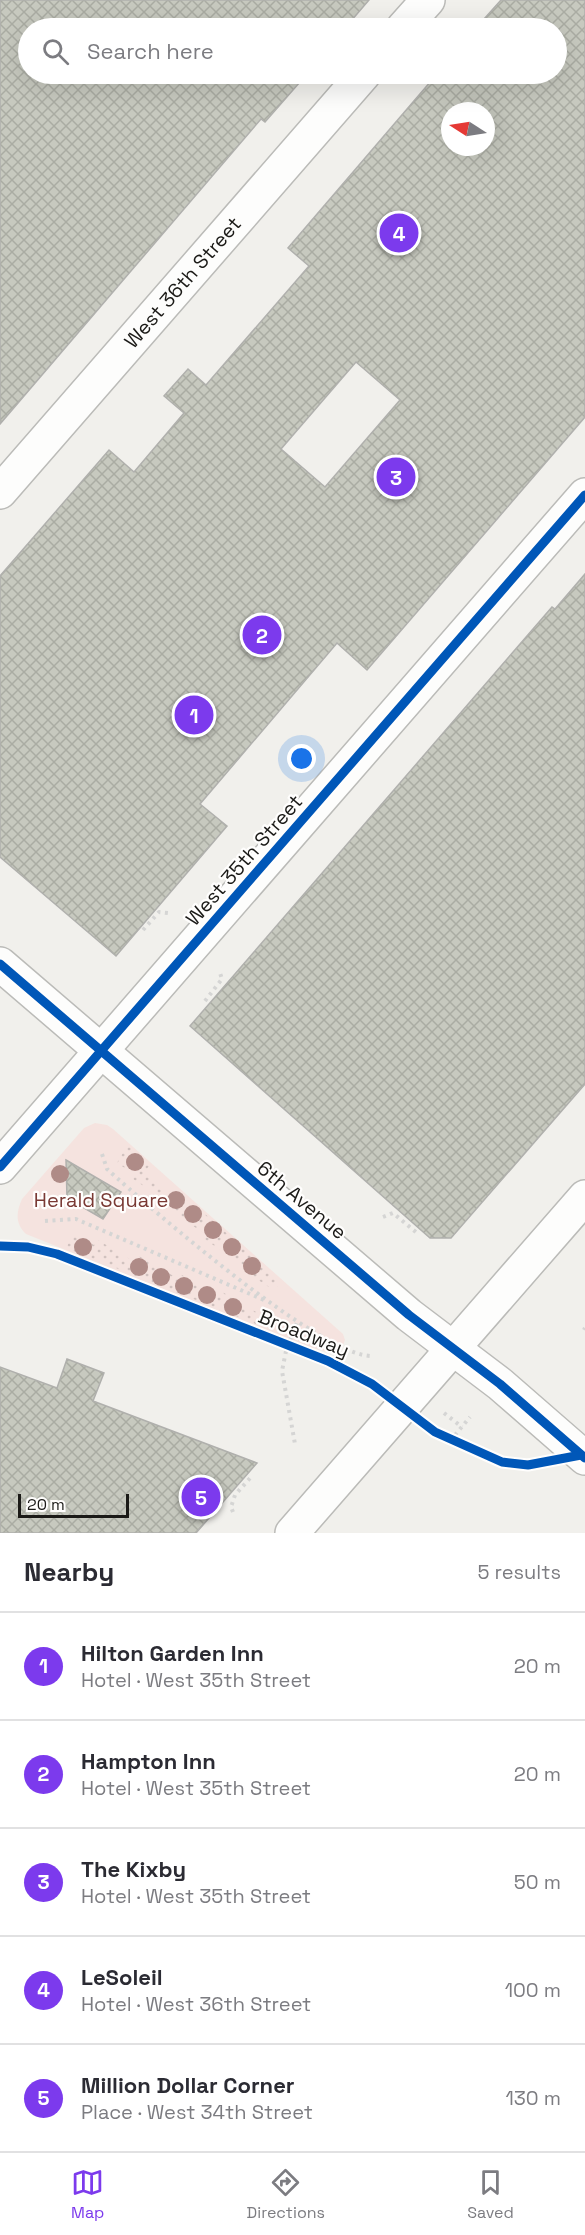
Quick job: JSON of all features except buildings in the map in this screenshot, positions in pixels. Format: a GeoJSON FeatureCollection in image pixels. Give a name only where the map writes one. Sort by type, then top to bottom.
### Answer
{"type":"FeatureCollection","features":[{"type":"Feature","properties":{"kind":"main road"},"geometry":{"type":"LineString","coordinates":[[412,18],[428,0]]}},
{"type":"Feature","properties":{"kind":"main road","name":"West 36th Street"},"geometry":{"type":"LineString","coordinates":[[0,492],[355,84]]}},
{"type":"Feature","properties":{"kind":"main road","name":"West 35th Street"},"geometry":{"type":"LineString","coordinates":[[0,1167],[585,495]]}},
{"type":"Feature","properties":{"kind":"main road","name":"6th Avenue"},"geometry":{"type":"LineString","coordinates":[[0,964],[400,1308],[453,1347],[585,1458]]}},
{"type":"Feature","properties":{"kind":"main road"},"geometry":{"type":"LineString","coordinates":[[292,1533],[585,1197]]}},
{"type":"Feature","properties":{"kind":"path"},"geometry":{"type":"LineString","coordinates":[[143,930],[159,912],[168,913]]}},
{"type":"Feature","properties":{"kind":"path"},"geometry":{"type":"LineString","coordinates":[[205,1001],[222,979],[217,967]]}},
{"type":"Feature","properties":{"kind":"path"},"geometry":{"type":"LineString","coordinates":[[102,1154],[106,1169],[268,1302]]}},
{"type":"Feature","properties":{"kind":"path"},"geometry":{"type":"LineString","coordinates":[[383,1217],[393,1213],[417,1233]]}},
{"type":"Feature","properties":{"kind":"path"},"geometry":{"type":"LineString","coordinates":[[45,1221],[76,1219],[268,1302],[342,1348],[373,1356]]}},
{"type":"Feature","properties":{"kind":"path"},"geometry":{"type":"LineString","coordinates":[[295,1444],[282,1371],[298,1320]]}},
{"type":"Feature","properties":{"kind":"path"},"geometry":{"type":"LineString","coordinates":[[401,1406],[435,1432],[457,1439],[462,1427],[470,1417]]}},
{"type":"Feature","properties":{"kind":"path"},"geometry":{"type":"LineString","coordinates":[[444,1413],[462,1427]]}},
{"type":"Feature","properties":{"kind":"path"},"geometry":{"type":"LineString","coordinates":[[233,1512],[231,1507],[233,1498],[251,1477]]}},
{"type":"Feature","properties":{"kind":"green space","name":"Herald Square"},"geometry":{"type":"Polygon","coordinates":[[[95,1123],[107,1125],[113,1129],[343,1334],[345,1340],[341,1351],[335,1354],[305,1346],[26,1234],[18,1218],[22,1199],[84,1128],[95,1123]]]}},
{"type":"Feature","properties":{"kind":"green space"},"geometry":{"type":"Polygon","coordinates":[[[128,1144],[150,1165],[144,1172],[170,1196],[177,1189],[280,1281],[275,1291],[234,1264],[236,1260],[201,1237],[204,1233],[165,1208],[168,1202],[133,1179],[136,1175],[117,1163],[128,1144]]]}},
{"type":"Feature","properties":{"kind":"green space"},"geometry":{"type":"Polygon","coordinates":[[[74,1233],[94,1245],[98,1240],[133,1261],[137,1255],[177,1278],[180,1274],[216,1294],[219,1290],[261,1315],[256,1324],[66,1248],[74,1233]]]}},
{"type":"Feature","properties":{"kind":"cycle path"},"geometry":{"type":"LineString","coordinates":[[0,1167],[585,495]]}},
{"type":"Feature","properties":{"kind":"cycle path"},"geometry":{"type":"LineString","coordinates":[[0,964],[409,1315],[500,1384],[585,1458]]}},
{"type":"Feature","properties":{"kind":"cycle path","name":"Broadway"},"geometry":{"type":"LineString","coordinates":[[0,1246],[28,1247],[57,1254],[328,1361],[372,1384],[435,1432],[502,1462],[528,1465],[581,1455]]}},
{"type":"Feature","properties":{"kind":"place","name":"LeSoleil"},"geometry":{"type":"Point","coordinates":[399,233]}},
{"type":"Feature","properties":{"kind":"place","name":"The Kixby"},"geometry":{"type":"Point","coordinates":[396,477]}},
{"type":"Feature","properties":{"kind":"place","name":"Hampton Inn"},"geometry":{"type":"Point","coordinates":[262,635]}},
{"type":"Feature","properties":{"kind":"place","name":"Hilton Garden Inn"},"geometry":{"type":"Point","coordinates":[194,715]}},
{"type":"Feature","properties":{"kind":"place","name":"Million Dollar Corner"},"geometry":{"type":"Point","coordinates":[201,1497]}}]}
